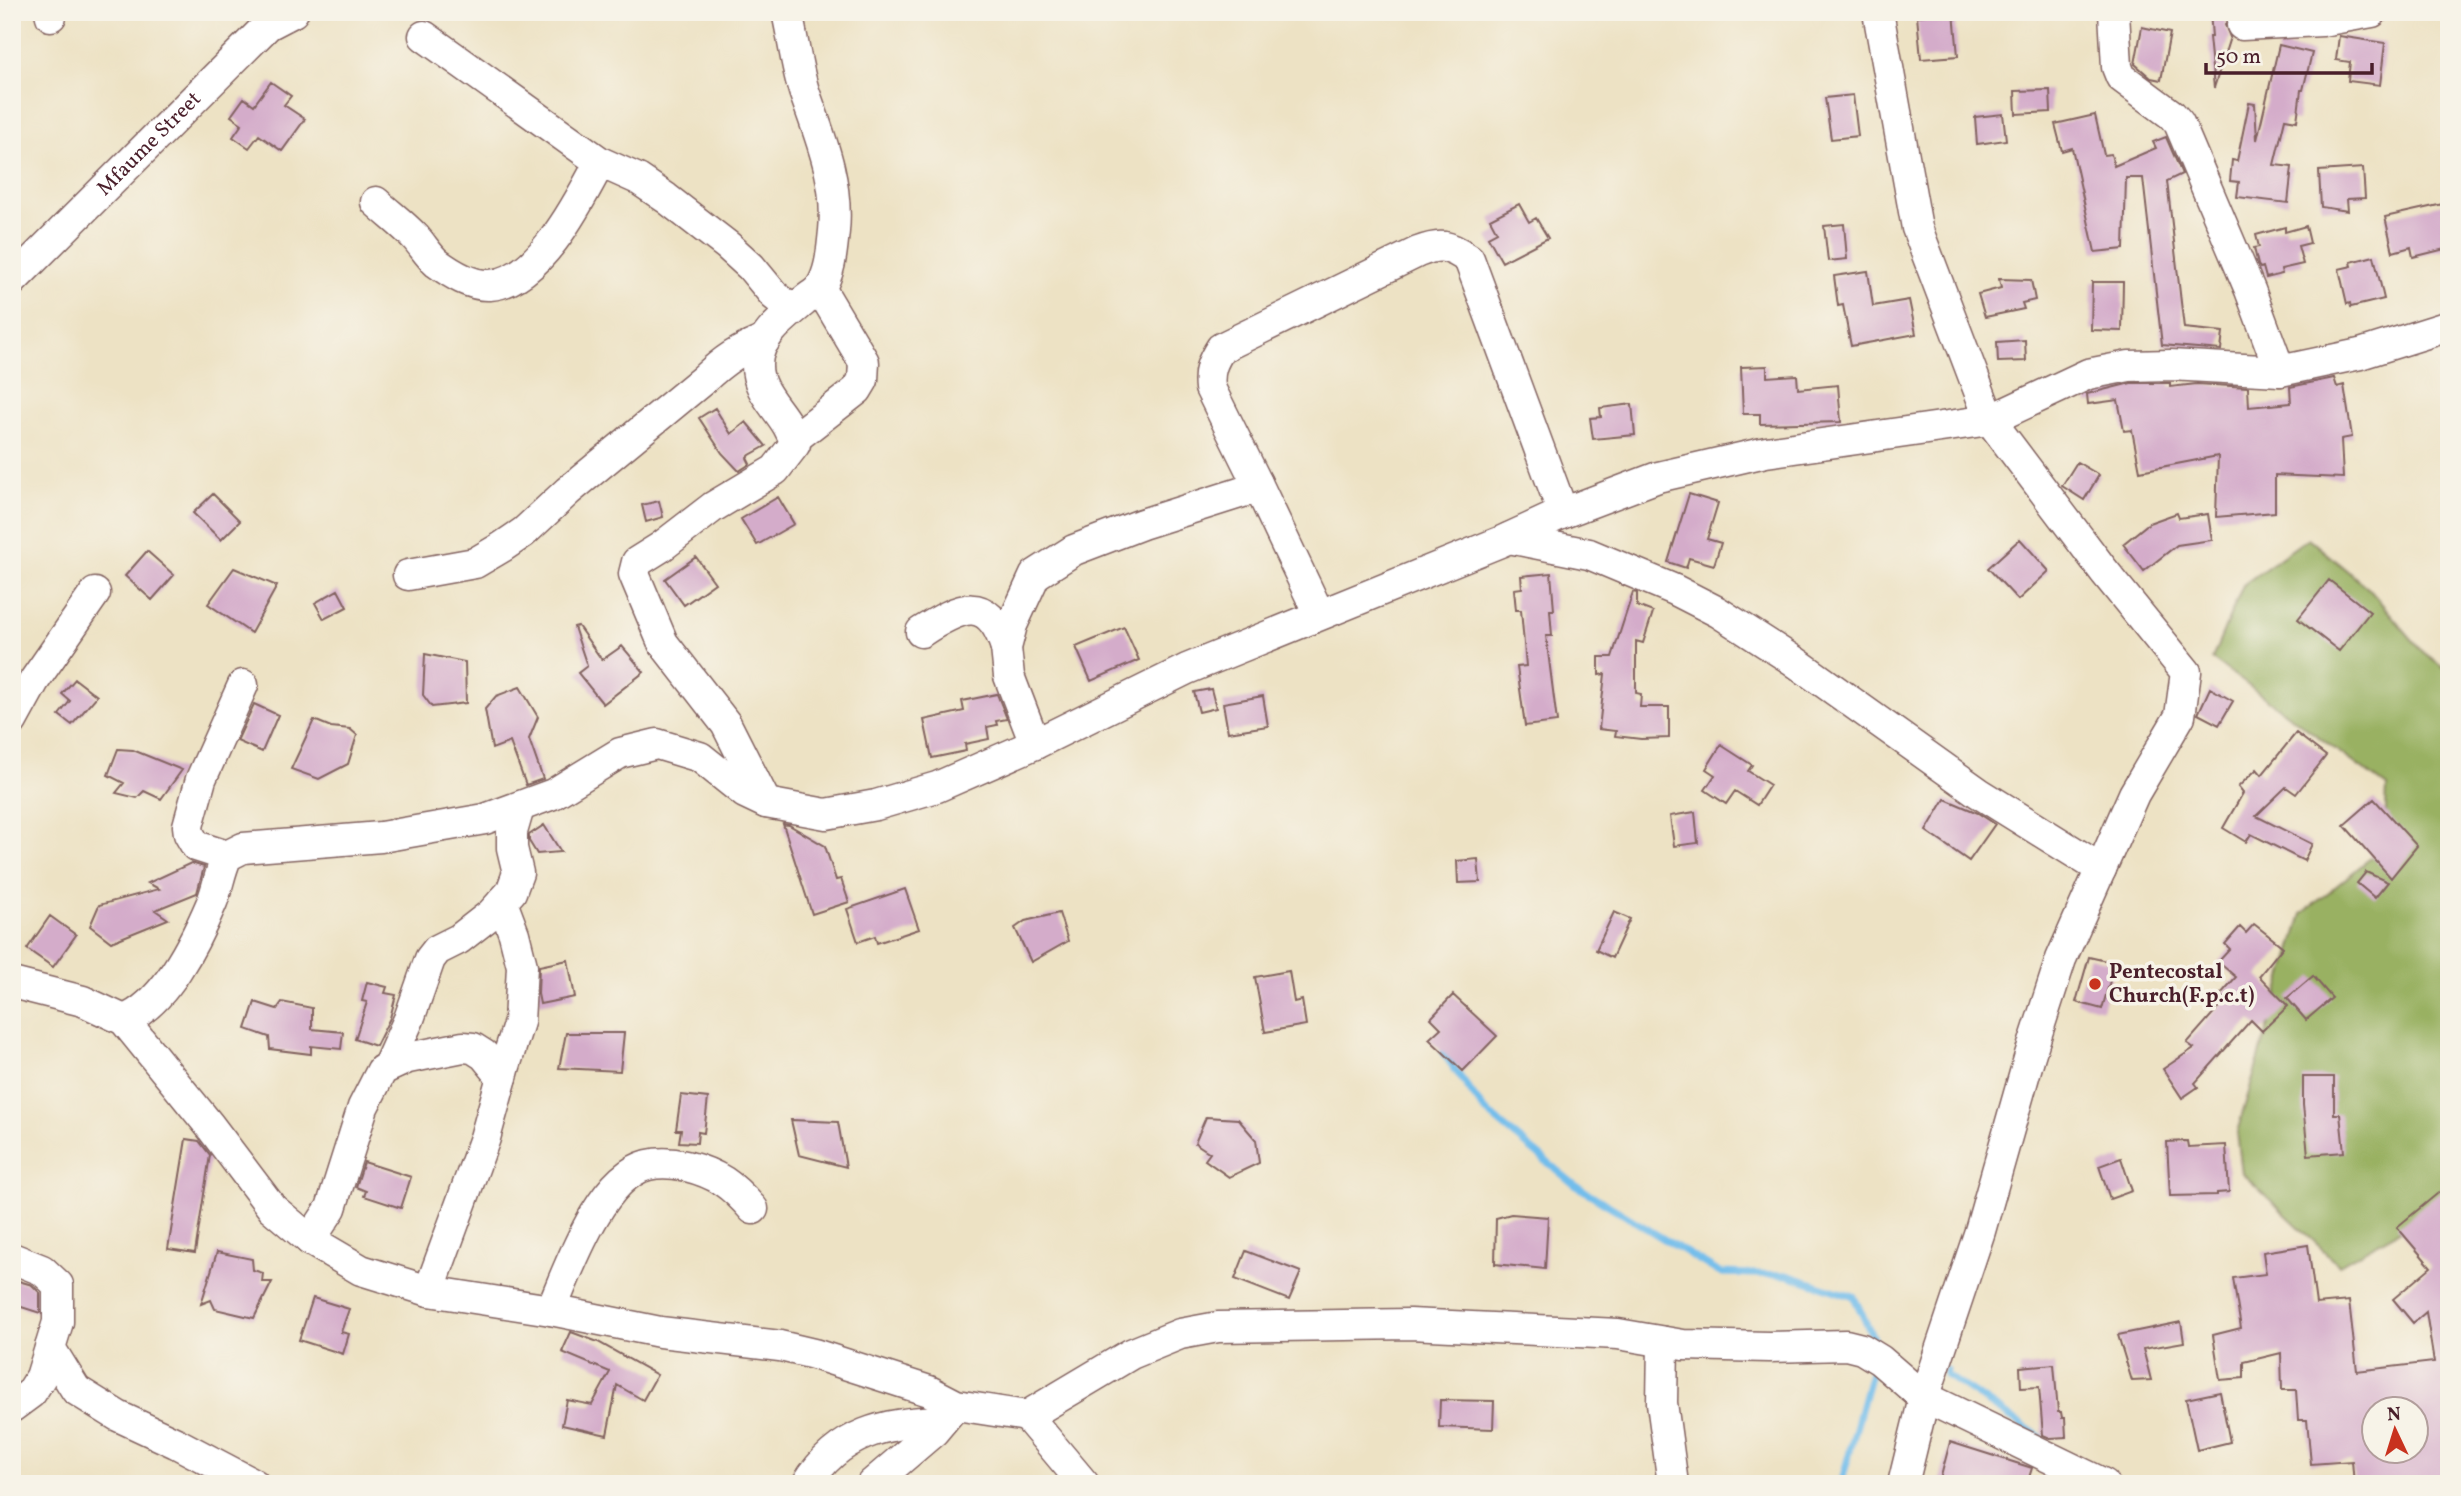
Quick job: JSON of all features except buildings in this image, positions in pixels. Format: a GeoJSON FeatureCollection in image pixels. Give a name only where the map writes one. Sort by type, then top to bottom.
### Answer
{"type":"FeatureCollection","features":[{"type":"Feature","properties":{"kind":"street","name":"Mfaume Street"},"geometry":{"type":"LineString","coordinates":[[12,281],[268,25],[293,12]]}},
{"type":"Feature","properties":{"kind":"street"},"geometry":{"type":"LineString","coordinates":[[766,803],[726,724],[663,643],[634,574],[637,562],[713,507],[775,470],[795,444],[791,428],[760,386],[757,364],[760,349],[769,332],[820,288],[831,260],[836,208],[831,173],[819,129],[803,89],[787,12]]}},
{"type":"Feature","properties":{"kind":"street"},"geometry":{"type":"LineString","coordinates":[[1878,12],[1917,228],[1990,420],[2105,571],[2186,671],[2180,716],[2134,794],[2061,958],[2030,1055],[1980,1231],[1924,1398],[1903,1484]]}},
{"type":"Feature","properties":{"kind":"street"},"geometry":{"type":"LineString","coordinates":[[2114,12],[2117,67],[2121,77],[2179,123],[2250,290],[2280,371]]}},
{"type":"Feature","properties":{"kind":"street"},"geometry":{"type":"LineString","coordinates":[[2242,25],[2372,12]]}},
{"type":"Feature","properties":{"kind":"street"},"geometry":{"type":"LineString","coordinates":[[424,36],[600,162],[638,179],[666,198],[728,246],[784,303],[796,307]]}},
{"type":"Feature","properties":{"kind":"street"},"geometry":{"type":"LineString","coordinates":[[376,202],[416,237],[436,262],[470,283],[491,285],[511,280],[536,261],[566,223],[600,162]]}},
{"type":"Feature","properties":{"kind":"street"},"geometry":{"type":"LineString","coordinates":[[1319,614],[1210,388],[1208,374],[1221,348],[1435,246],[1452,247],[1469,258],[1563,513]]}},
{"type":"Feature","properties":{"kind":"street"},"geometry":{"type":"LineString","coordinates":[[794,439],[857,390],[863,380],[864,362],[820,288]]}},
{"type":"Feature","properties":{"kind":"street"},"geometry":{"type":"LineString","coordinates":[[243,685],[201,779],[188,826],[189,834],[197,846],[227,856],[243,848],[343,842],[428,831],[485,819],[553,794],[620,753],[657,744],[700,757],[745,793],[766,803],[826,814],[876,805],[937,787],[1035,744],[1187,668],[1657,477],[1766,452],[1990,420],[2088,374],[2129,366],[2170,365],[2280,371],[2360,354],[2449,326]]}},
{"type":"Feature","properties":{"kind":"street"},"geometry":{"type":"LineString","coordinates":[[408,575],[475,563],[502,547],[524,532],[568,491],[724,360],[739,350],[765,340]]}},
{"type":"Feature","properties":{"kind":"street"},"geometry":{"type":"LineString","coordinates":[[1006,648],[1012,625],[1035,575],[1074,550],[1142,524],[1246,491],[1257,483]]}},
{"type":"Feature","properties":{"kind":"street"},"geometry":{"type":"LineString","coordinates":[[1509,538],[1589,554],[1675,590],[1718,612],[1794,661],[1979,793],[2101,869]]}},
{"type":"Feature","properties":{"kind":"street"},"geometry":{"type":"LineString","coordinates":[[12,721],[34,681],[95,593]]}},
{"type":"Feature","properties":{"kind":"street"},"geometry":{"type":"LineString","coordinates":[[921,632],[952,614],[975,609],[992,617],[1001,630],[1009,676],[1035,744]]}},
{"type":"Feature","properties":{"kind":"street"},"geometry":{"type":"LineString","coordinates":[[388,1066],[409,1018],[429,959],[437,950],[459,939],[477,925],[511,892],[518,873],[512,848],[512,832],[519,808]]}},
{"type":"Feature","properties":{"kind":"street"},"geometry":{"type":"LineString","coordinates":[[124,1020],[144,1010],[172,977],[212,902],[227,856]]}},
{"type":"Feature","properties":{"kind":"street"},"geometry":{"type":"LineString","coordinates":[[429,1291],[485,1138],[519,1022],[522,966],[514,933],[502,902]]}},
{"type":"Feature","properties":{"kind":"street"},"geometry":{"type":"LineString","coordinates":[[13,985],[83,1001],[124,1020],[272,1208],[310,1240],[361,1270],[429,1291],[551,1310],[660,1332],[780,1346],[929,1391],[949,1413]]}},
{"type":"Feature","properties":{"kind":"street"},"geometry":{"type":"LineString","coordinates":[[310,1240],[331,1208],[363,1107],[382,1070],[439,1050],[463,1047],[473,1048],[484,1055],[502,1077]]}},
{"type":"Feature","properties":{"kind":"street"},"geometry":{"type":"LineString","coordinates":[[551,1310],[598,1208],[627,1175],[647,1165],[670,1163],[718,1177],[733,1186],[753,1209]]}},
{"type":"Feature","properties":{"kind":"street"},"geometry":{"type":"LineString","coordinates":[[12,1258],[42,1270],[58,1285],[58,1322],[41,1377],[31,1394],[12,1407]]}},
{"type":"Feature","properties":{"kind":"street"},"geometry":{"type":"LineString","coordinates":[[807,1484],[822,1464],[848,1440],[879,1428],[949,1413],[1027,1416],[1130,1354],[1180,1334],[1218,1327],[1410,1324],[1618,1334],[1684,1345],[1846,1345],[1862,1349],[1880,1360],[1924,1398],[2104,1484]]}},
{"type":"Feature","properties":{"kind":"street"},"geometry":{"type":"LineString","coordinates":[[1663,1342],[1662,1403],[1673,1484]]}},
{"type":"Feature","properties":{"kind":"street"},"geometry":{"type":"LineString","coordinates":[[50,1348],[76,1390],[118,1416],[254,1484]]}},
{"type":"Feature","properties":{"kind":"street"},"geometry":{"type":"LineString","coordinates":[[872,1484],[934,1431],[949,1413]]}},
{"type":"Feature","properties":{"kind":"street"},"geometry":{"type":"LineString","coordinates":[[1027,1416],[1084,1484]]}},
{"type":"Feature","properties":{"kind":"green space"},"geometry":{"type":"Polygon","coordinates":[[[2308,538],[2369,589],[2423,652],[2449,671],[2449,1203],[2339,1265],[2242,1173],[2237,1132],[2302,914],[2384,847],[2387,787],[2212,659],[2243,585],[2308,538]]]}},
{"type":"Feature","properties":{"kind":"waterway"},"geometry":{"type":"LineString","coordinates":[[1443,1053],[1484,1110],[1575,1185],[1720,1273],[1787,1275],[1854,1297],[1877,1346]]}},
{"type":"Feature","properties":{"kind":"waterway"},"geometry":{"type":"LineString","coordinates":[[1841,1484],[1873,1365]]}},
{"type":"Feature","properties":{"kind":"waterway"},"geometry":{"type":"LineString","coordinates":[[1947,1370],[1946,1375],[2040,1437]]}},
{"type":"Feature","properties":{"kind":"place","name":"Pentecostal Church(F.p.c.t)"},"geometry":{"type":"Point","coordinates":[2095,984]}}]}
